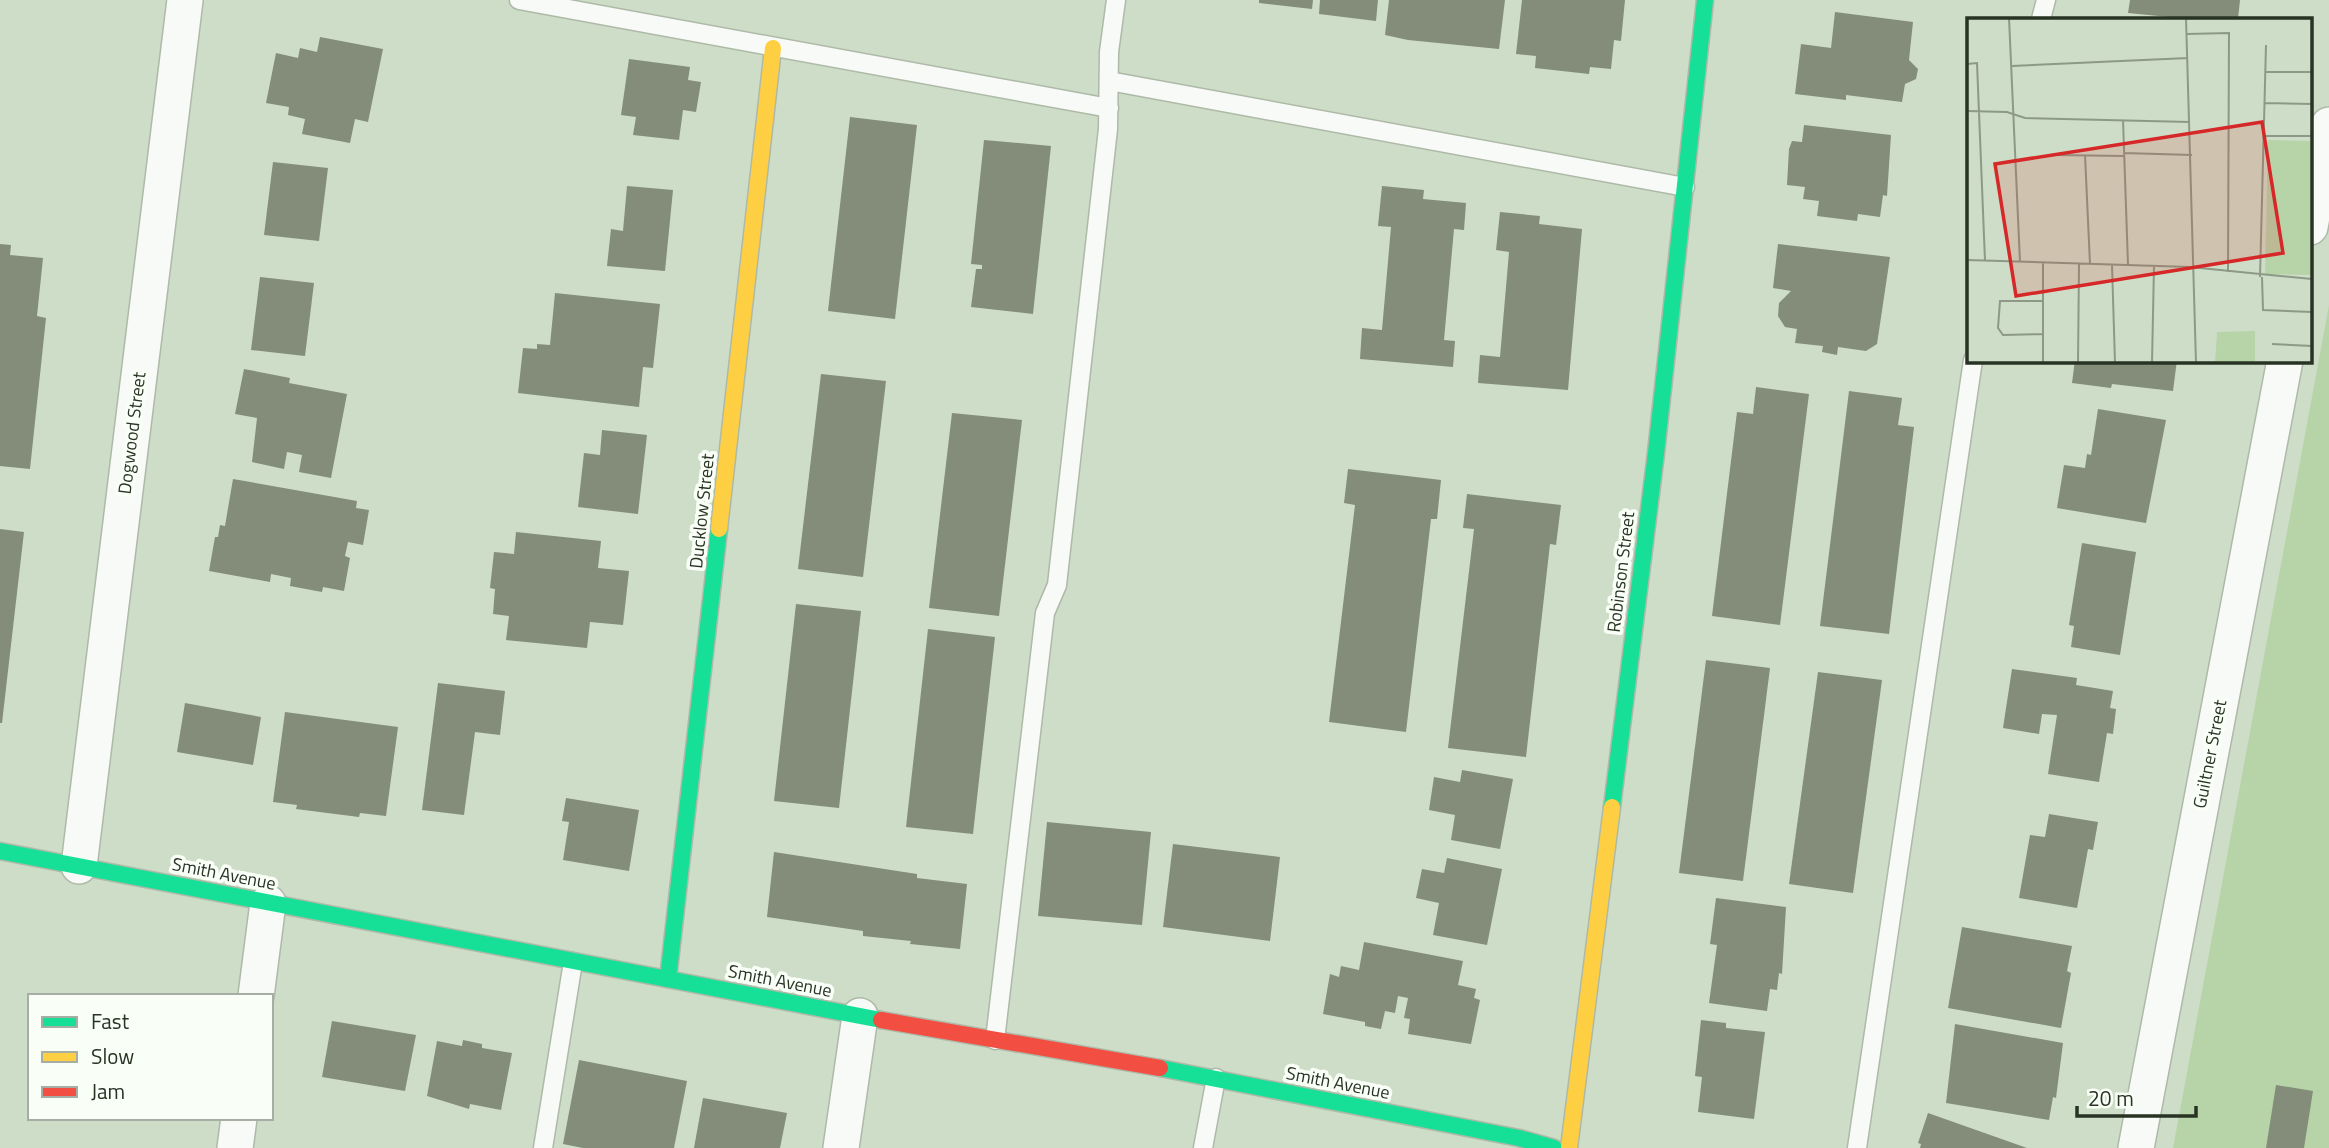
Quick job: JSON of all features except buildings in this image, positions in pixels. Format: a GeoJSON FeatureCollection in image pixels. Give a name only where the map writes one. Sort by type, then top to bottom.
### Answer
{"type":"FeatureCollection","features":[{"type":"Feature","properties":{"kind":"street","name":"Dogwood Street"},"geometry":{"type":"LineString","coordinates":[[79,866],[185,0]]}},
{"type":"Feature","properties":{"kind":"street","name":"Robinson Street"},"geometry":{"type":"LineString","coordinates":[[1569,1148],[1656,453],[1705,0]]}},
{"type":"Feature","properties":{"kind":"street","name":"Ducklow Street"},"geometry":{"type":"LineString","coordinates":[[668,979],[773,48]]}},
{"type":"Feature","properties":{"kind":"street"},"geometry":{"type":"LineString","coordinates":[[2312,216],[2329,125]]}},
{"type":"Feature","properties":{"kind":"street","name":"Guiltner Street"},"geometry":{"type":"LineString","coordinates":[[2136,1148],[2285,362]]}},
{"type":"Feature","properties":{"kind":"street","name":"Smith Avenue"},"geometry":{"type":"LineString","coordinates":[[0,851],[860,1016],[1216,1078],[1519,1138],[1553,1148]]}},
{"type":"Feature","properties":{"kind":"street"},"geometry":{"type":"LineString","coordinates":[[256,994],[268,903]]}},
{"type":"Feature","properties":{"kind":"street"},"geometry":{"type":"LineString","coordinates":[[841,1148],[860,1016]]}},
{"type":"Feature","properties":{"kind":"street"},"geometry":{"type":"LineString","coordinates":[[235,1148],[239,1120]]}},
{"type":"Feature","properties":{"kind":"lane"},"geometry":{"type":"LineString","coordinates":[[519,0],[1109,108]]}},
{"type":"Feature","properties":{"kind":"lane"},"geometry":{"type":"LineString","coordinates":[[995,1040],[1045,613],[1057,585],[1109,108],[1116,0]]}},
{"type":"Feature","properties":{"kind":"lane"},"geometry":{"type":"LineString","coordinates":[[2041,18],[2046,0]]}},
{"type":"Feature","properties":{"kind":"lane"},"geometry":{"type":"LineString","coordinates":[[1109,81],[1685,187]]}},
{"type":"Feature","properties":{"kind":"lane"},"geometry":{"type":"LineString","coordinates":[[1857,1148],[1973,362]]}},
{"type":"Feature","properties":{"kind":"lane"},"geometry":{"type":"LineString","coordinates":[[543,1148],[573,962]]}},
{"type":"Feature","properties":{"kind":"lane"},"geometry":{"type":"LineString","coordinates":[[1203,1148],[1216,1078]]}},
{"type":"Feature","properties":{"kind":"green space"},"geometry":{"type":"Polygon","coordinates":[[[2329,305],[2329,1148],[2173,1148],[2329,305]]]}},
{"type":"Feature","properties":{"kind":"traffic: fast"},"geometry":{"type":"LineString","coordinates":[[1612,807],[1656,453],[1705,0]]}},
{"type":"Feature","properties":{"kind":"traffic: fast"},"geometry":{"type":"LineString","coordinates":[[668,979],[719,529]]}},
{"type":"Feature","properties":{"kind":"traffic: fast"},"geometry":{"type":"LineString","coordinates":[[0,851],[881,1020]]}},
{"type":"Feature","properties":{"kind":"traffic: fast"},"geometry":{"type":"LineString","coordinates":[[1160,1068],[1519,1138],[1554,1148]]}},
{"type":"Feature","properties":{"kind":"traffic: slow"},"geometry":{"type":"LineString","coordinates":[[719,529],[773,48]]}},
{"type":"Feature","properties":{"kind":"traffic: slow"},"geometry":{"type":"LineString","coordinates":[[1569,1148],[1612,807]]}},
{"type":"Feature","properties":{"kind":"traffic: jam"},"geometry":{"type":"LineString","coordinates":[[881,1020],[1160,1068]]}}]}
